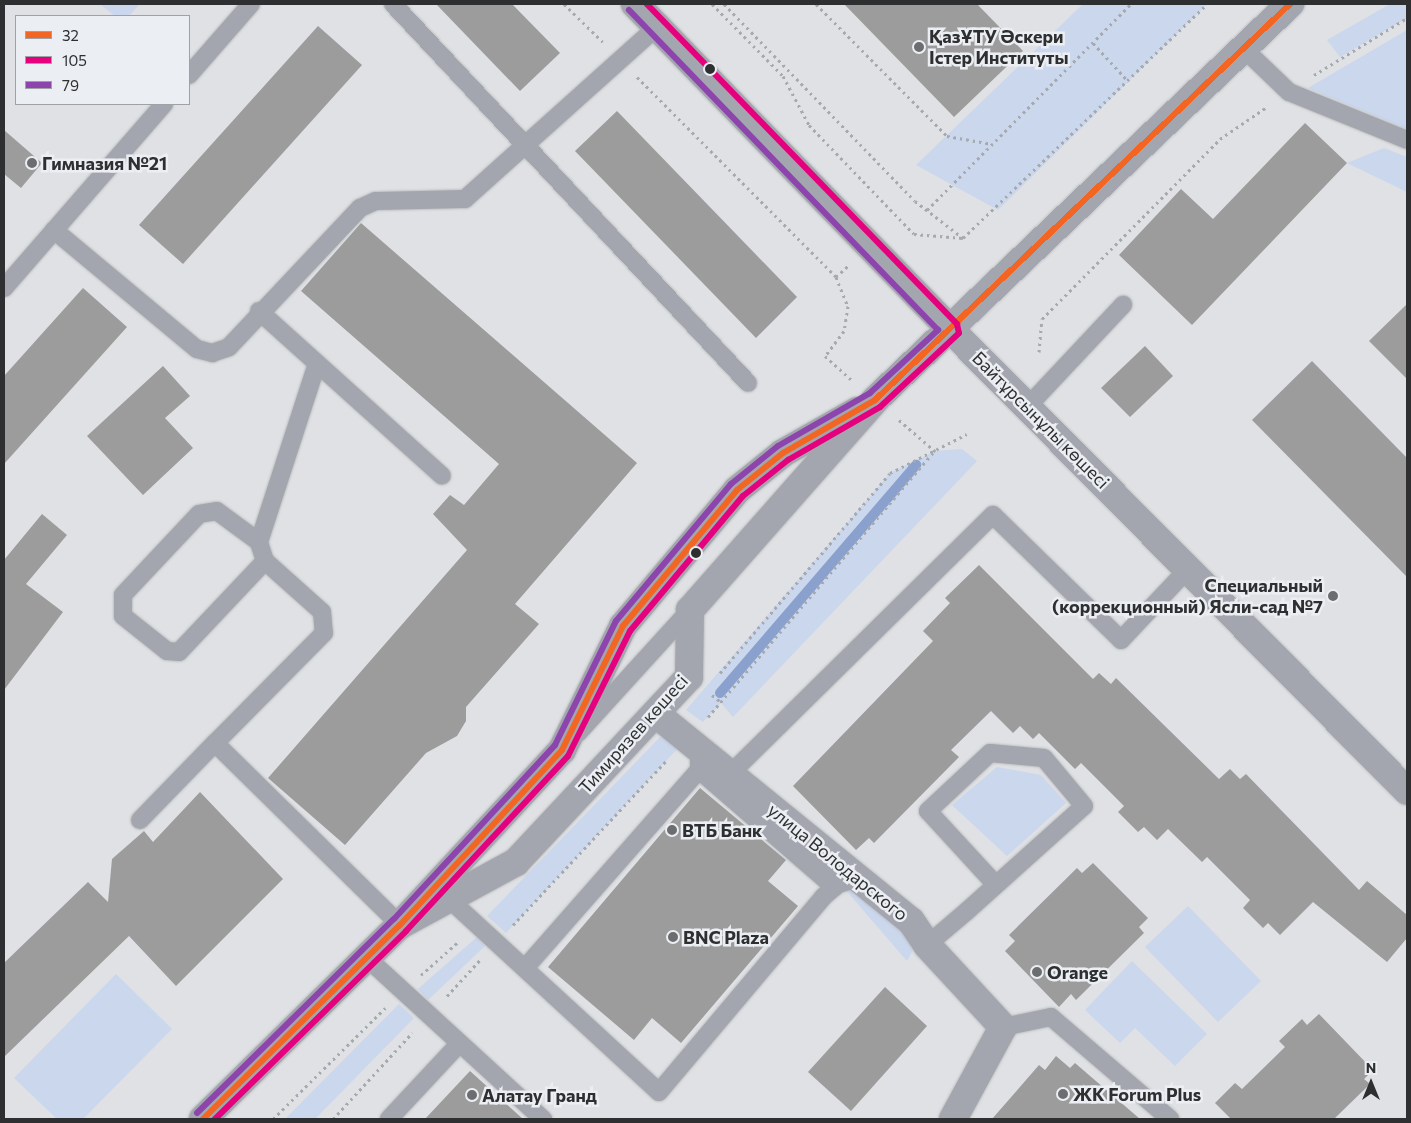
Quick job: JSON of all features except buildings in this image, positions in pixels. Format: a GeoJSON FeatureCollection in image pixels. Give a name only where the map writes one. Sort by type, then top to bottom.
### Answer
{"type":"FeatureCollection","features":[{"type":"Feature","properties":{"kind":"street","name":"Байтұрсынұлы көшесі"},"geometry":{"type":"LineString","coordinates":[[635,4],[951,330],[1407,791]]}},
{"type":"Feature","properties":{"kind":"street","name":"Тимирязев көшесі"},"geometry":{"type":"LineString","coordinates":[[400,925],[516,862],[689,677],[690,610],[875,400],[951,330],[1242,47],[1290,4]]}},
{"type":"Feature","properties":{"kind":"street","name":"Тимирязев көшесі"},"geometry":{"type":"LineString","coordinates":[[202,1119],[400,925],[562,750],[623,626],[737,490],[783,453],[875,400]]}},
{"type":"Feature","properties":{"kind":"street","name":"улица Володарского"},"geometry":{"type":"LineString","coordinates":[[656,714],[699,759],[730,774],[847,882],[911,921],[928,945],[1004,1028]]}},
{"type":"Feature","properties":{"kind":"street"},"geometry":{"type":"LineString","coordinates":[[953,1119],[1004,1028]]}},
{"type":"Feature","properties":{"kind":"lane"},"geometry":{"type":"LineString","coordinates":[[190,74],[251,4]]}},
{"type":"Feature","properties":{"kind":"lane"},"geometry":{"type":"LineString","coordinates":[[393,4],[748,383]]}},
{"type":"Feature","properties":{"kind":"lane"},"geometry":{"type":"LineString","coordinates":[[54,230],[197,349],[212,353],[229,347],[259,311],[360,208],[376,201],[465,199],[657,27]]}},
{"type":"Feature","properties":{"kind":"lane"},"geometry":{"type":"LineString","coordinates":[[1242,47],[1289,92],[1407,140]]}},
{"type":"Feature","properties":{"kind":"lane"},"geometry":{"type":"LineString","coordinates":[[4,288],[163,105]]}},
{"type":"Feature","properties":{"kind":"lane"},"geometry":{"type":"LineString","coordinates":[[1028,406],[1123,305]]}},
{"type":"Feature","properties":{"kind":"lane"},"geometry":{"type":"LineString","coordinates":[[259,311],[442,476]]}},
{"type":"Feature","properties":{"kind":"lane"},"geometry":{"type":"LineString","coordinates":[[140,820],[324,633],[322,612],[265,561],[259,542],[317,362]]}},
{"type":"Feature","properties":{"kind":"lane"},"geometry":{"type":"LineString","coordinates":[[259,542],[216,511],[199,514],[123,595],[123,616],[168,651],[179,652],[265,561]]}},
{"type":"Feature","properties":{"kind":"lane"},"geometry":{"type":"LineString","coordinates":[[730,774],[993,516],[1122,640],[1188,569]]}},
{"type":"Feature","properties":{"kind":"lane"},"geometry":{"type":"LineString","coordinates":[[562,750],[690,610]]}},
{"type":"Feature","properties":{"kind":"lane"},"geometry":{"type":"LineString","coordinates":[[215,744],[400,925]]}},
{"type":"Feature","properties":{"kind":"lane"},"geometry":{"type":"LineString","coordinates":[[928,945],[996,885],[1084,806],[1044,758],[990,753],[928,811],[996,885]]}},
{"type":"Feature","properties":{"kind":"lane"},"geometry":{"type":"LineString","coordinates":[[449,898],[525,968],[660,1092],[847,882],[699,759],[525,968]]}},
{"type":"Feature","properties":{"kind":"lane"},"geometry":{"type":"LineString","coordinates":[[367,958],[543,1119]]}},
{"type":"Feature","properties":{"kind":"lane"},"geometry":{"type":"LineString","coordinates":[[1004,1028],[1051,1017],[1170,1119]]}},
{"type":"Feature","properties":{"kind":"lane"},"geometry":{"type":"LineString","coordinates":[[389,1119],[459,1044]]}},
{"type":"Feature","properties":{"kind":"path"},"geometry":{"type":"LineString","coordinates":[[564,4],[836,277],[848,306],[844,331],[825,356]]}},
{"type":"Feature","properties":{"kind":"path"},"geometry":{"type":"LineString","coordinates":[[712,4],[782,76],[809,126],[914,234],[963,238],[1207,4]]}},
{"type":"Feature","properties":{"kind":"path"},"geometry":{"type":"LineString","coordinates":[[724,4],[927,210],[963,238]]}},
{"type":"Feature","properties":{"kind":"path"},"geometry":{"type":"LineString","coordinates":[[816,4],[947,136],[992,144]]}},
{"type":"Feature","properties":{"kind":"path"},"geometry":{"type":"LineString","coordinates":[[927,210],[1132,4]]}},
{"type":"Feature","properties":{"kind":"path"},"geometry":{"type":"LineString","coordinates":[[1039,352],[1042,319],[1220,139],[1289,92],[1407,18]]}},
{"type":"Feature","properties":{"kind":"path"},"geometry":{"type":"LineString","coordinates":[[1093,43],[1128,81]]}},
{"type":"Feature","properties":{"kind":"path"},"geometry":{"type":"LineString","coordinates":[[875,400],[935,451],[967,434]]}},
{"type":"Feature","properties":{"kind":"path"},"geometry":{"type":"LineString","coordinates":[[333,1119],[418,1027]]}},
{"type":"Feature","properties":{"kind":"shaded area"},"geometry":{"type":"Polygon","coordinates":[[[100,4],[140,4],[130,15],[114,15],[100,4]]]}},
{"type":"Feature","properties":{"kind":"shaded area"},"geometry":{"type":"Polygon","coordinates":[[[1083,4],[1207,4],[998,210],[916,165],[1083,4]]]}},
{"type":"Feature","properties":{"kind":"shaded area"},"geometry":{"type":"Polygon","coordinates":[[[1390,4],[1407,4],[1407,18],[1340,57],[1327,40],[1390,4]]]}},
{"type":"Feature","properties":{"kind":"shaded area"},"geometry":{"type":"Polygon","coordinates":[[[1407,30],[1407,129],[1308,88],[1407,30]]]}},
{"type":"Feature","properties":{"kind":"shaded area"},"geometry":{"type":"Polygon","coordinates":[[[1384,148],[1407,157],[1407,192],[1347,163],[1384,148]]]}},
{"type":"Feature","properties":{"kind":"shaded area"},"geometry":{"type":"Polygon","coordinates":[[[962,449],[977,461],[733,717],[721,703],[703,722],[686,710],[890,473],[935,451],[962,449]]]}},
{"type":"Feature","properties":{"kind":"shaded area"},"geometry":{"type":"Polygon","coordinates":[[[664,733],[679,747],[506,933],[487,916],[664,733]]]}},
{"type":"Feature","properties":{"kind":"shaded area"},"geometry":{"type":"Polygon","coordinates":[[[997,767],[1041,775],[1066,803],[1007,856],[952,805],[997,767]]]}},
{"type":"Feature","properties":{"kind":"shaded area"},"geometry":{"type":"Polygon","coordinates":[[[858,885],[918,940],[907,961],[844,888],[858,885]]]}},
{"type":"Feature","properties":{"kind":"shaded area"},"geometry":{"type":"Polygon","coordinates":[[[1188,906],[1261,981],[1218,1022],[1145,947],[1188,906]]]}},
{"type":"Feature","properties":{"kind":"shaded area"},"geometry":{"type":"Polygon","coordinates":[[[477,937],[485,946],[428,1000],[418,989],[477,937]]]}},
{"type":"Feature","properties":{"kind":"shaded area"},"geometry":{"type":"Polygon","coordinates":[[[1132,961],[1207,1034],[1175,1066],[1135,1028],[1120,1043],[1085,1010],[1132,961]]]}},
{"type":"Feature","properties":{"kind":"shaded area"},"geometry":{"type":"Polygon","coordinates":[[[116,974],[172,1029],[83,1119],[57,1119],[14,1078],[116,974]]]}},
{"type":"Feature","properties":{"kind":"shaded area"},"geometry":{"type":"Polygon","coordinates":[[[399,1004],[414,1018],[315,1119],[285,1119],[399,1004]]]}},
{"type":"Feature","properties":{"kind":"waterway"},"geometry":{"type":"LineString","coordinates":[[720,693],[916,465]]}},
{"type":"Feature","properties":{"kind":"transit line","name":"105"},"geometry":{"type":"LineString","coordinates":[[215,1119],[406,931],[568,756],[630,631],[743,496],[788,460],[880,407],[959,333],[957,324],[647,4]]}},
{"type":"Feature","properties":{"kind":"transit line","name":"32"},"geometry":{"type":"LineString","coordinates":[[203,1119],[400,925],[562,750],[623,626],[737,490],[783,453],[875,400],[1290,4]]}},
{"type":"Feature","properties":{"kind":"transit line","name":"79"},"geometry":{"type":"LineString","coordinates":[[197,1113],[394,919],[555,745],[616,621],[731,484],[778,446],[870,393],[938,330],[629,10]]}},
{"type":"Feature","properties":{"kind":"place","name":"ҚазҰТУ Әскери Істер Институты"},"geometry":{"type":"Point","coordinates":[919,47]}},
{"type":"Feature","properties":{"kind":"place","name":"Гимназия №21"},"geometry":{"type":"Point","coordinates":[32,163]}},
{"type":"Feature","properties":{"kind":"place","name":"Специальный (коррекционный) Ясли-сад №7"},"geometry":{"type":"Point","coordinates":[1333,596]}},
{"type":"Feature","properties":{"kind":"place","name":"ВТБ Банк"},"geometry":{"type":"Point","coordinates":[672,830]}},
{"type":"Feature","properties":{"kind":"place","name":"BNC Plaza"},"geometry":{"type":"Point","coordinates":[673,937]}},
{"type":"Feature","properties":{"kind":"place","name":"Orange"},"geometry":{"type":"Point","coordinates":[1037,972]}},
{"type":"Feature","properties":{"kind":"place","name":"ЖК Forum Plus"},"geometry":{"type":"Point","coordinates":[1063,1094]}},
{"type":"Feature","properties":{"kind":"place","name":"Алатау Гранд"},"geometry":{"type":"Point","coordinates":[472,1095]}}]}
